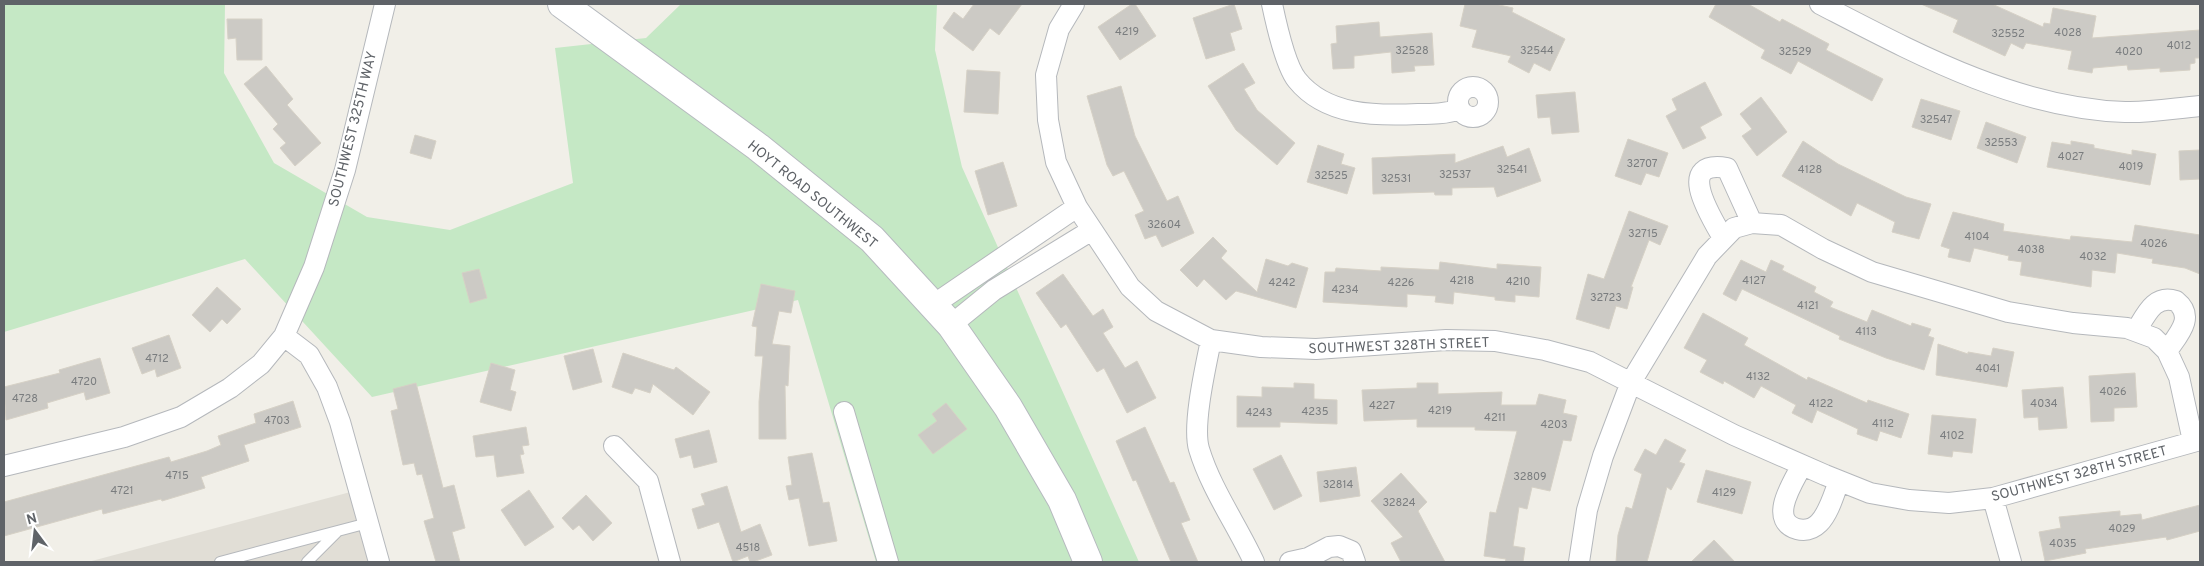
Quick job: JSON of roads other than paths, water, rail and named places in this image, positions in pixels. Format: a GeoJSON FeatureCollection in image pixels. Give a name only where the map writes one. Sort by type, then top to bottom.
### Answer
{"type":"FeatureCollection","features":[{"type":"Feature","properties":{"kind":"main road","name":"HOYT ROAD SOUTHWEST"},"geometry":{"type":"LineString","coordinates":[[562,4],[758,147],[864,233],[942,315],[1008,407],[1062,500],[1088,562]]}},
{"type":"Feature","properties":{"kind":"street","name":"SOUTHWEST 325TH WAY"},"geometry":{"type":"LineString","coordinates":[[4,466],[124,437],[181,417],[230,388],[261,364],[284,336],[314,267],[345,170],[385,4]]}},
{"type":"Feature","properties":{"kind":"street","name":"SOUTHWEST 328TH STREET"},"geometry":{"type":"LineString","coordinates":[[1074,4],[1059,29],[1046,75],[1048,120],[1056,162],[1077,207],[1130,287],[1156,311],[1211,340],[1261,347],[1316,349],[1446,340],[1494,340],[1545,350],[1590,362],[1734,435],[1840,481],[1870,493],[1909,500],[1949,503],[1993,498],[2197,440]]}},
{"type":"Feature","properties":{"kind":"street"},"geometry":{"type":"LineString","coordinates":[[1272,4],[1280,38],[1296,79],[1316,98],[1347,111],[1389,116],[1450,113],[1460,110]]}},
{"type":"Feature","properties":{"kind":"street"},"geometry":{"type":"LineString","coordinates":[[1820,4],[1908,50],[1961,74],[2045,100],[2086,108],[2126,112],[2200,106]]}},
{"type":"Feature","properties":{"kind":"street"},"geometry":{"type":"LineString","coordinates":[[1713,165],[1727,168],[1736,229],[1705,206],[1698,188],[1701,174],[1705,169],[1713,165]]}},
{"type":"Feature","properties":{"kind":"street"},"geometry":{"type":"LineString","coordinates":[[942,315],[1077,207]]}},
{"type":"Feature","properties":{"kind":"street"},"geometry":{"type":"LineString","coordinates":[[1579,562],[1587,510],[1602,456],[1631,382],[1706,256],[1736,229],[1781,225],[1823,249],[1872,272],[2008,312],[2073,323],[2127,328],[2154,338],[2167,351],[2180,377],[2197,440]]}},
{"type":"Feature","properties":{"kind":"street"},"geometry":{"type":"LineString","coordinates":[[942,315],[994,290],[1092,230]]}},
{"type":"Feature","properties":{"kind":"street"},"geometry":{"type":"LineString","coordinates":[[2136,331],[2152,306],[2157,302],[2163,299],[2176,301],[2185,311],[2185,324],[2167,351]]}},
{"type":"Feature","properties":{"kind":"street"},"geometry":{"type":"LineString","coordinates":[[284,336],[309,355],[327,387],[340,422],[379,562]]}},
{"type":"Feature","properties":{"kind":"street"},"geometry":{"type":"LineString","coordinates":[[1211,340],[1199,412],[1198,448],[1254,562]]}},
{"type":"Feature","properties":{"kind":"street"},"geometry":{"type":"LineString","coordinates":[[844,412],[888,562]]}},
{"type":"Feature","properties":{"kind":"street"},"geometry":{"type":"LineString","coordinates":[[614,446],[648,481],[670,562]]}},
{"type":"Feature","properties":{"kind":"street"},"geometry":{"type":"LineString","coordinates":[[1802,465],[1784,502],[1784,516],[1793,527],[1806,530],[1819,523],[1840,481]]}},
{"type":"Feature","properties":{"kind":"street"},"geometry":{"type":"LineString","coordinates":[[1993,498],[2011,562]]}},
{"type":"Feature","properties":{"kind":"street"},"geometry":{"type":"LineString","coordinates":[[1290,562],[1308,558],[1329,547],[1339,546],[1351,552],[1355,562]]}},
{"type":"Feature","properties":{"kind":"lane"},"geometry":{"type":"LineString","coordinates":[[220,562],[368,523]]}},
{"type":"Feature","properties":{"kind":"lane"},"geometry":{"type":"LineString","coordinates":[[307,562],[338,531]]}}]}
